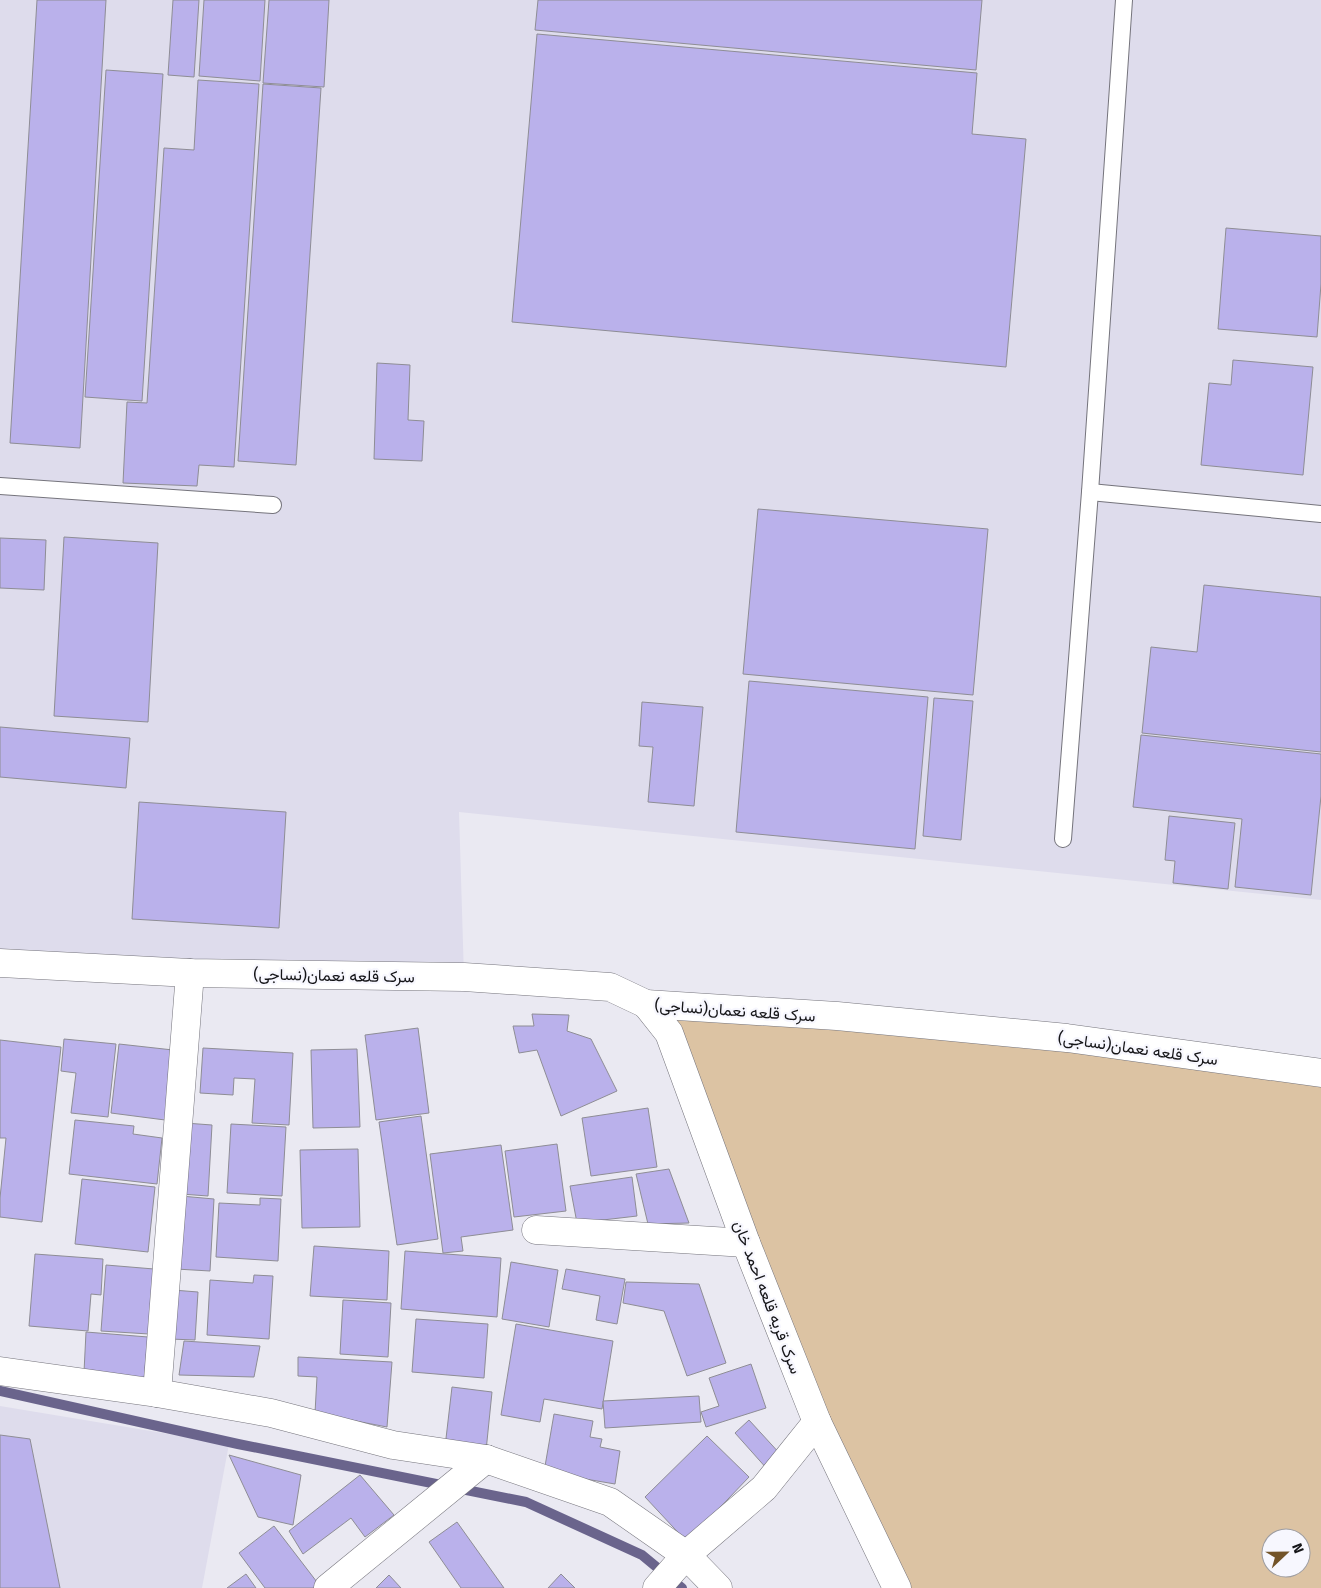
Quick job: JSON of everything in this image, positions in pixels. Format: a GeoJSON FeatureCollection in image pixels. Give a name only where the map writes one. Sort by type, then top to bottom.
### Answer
{"type":"FeatureCollection","features":[{"type":"Feature","properties":{"kind":"street","name":"سرک قلعه نعمان(نساجی)"},"geometry":{"type":"LineString","coordinates":[[0,963],[190,973],[464,976],[610,987],[646,1004],[837,1016],[1067,1038],[1321,1073]]}},
{"type":"Feature","properties":{"kind":"street"},"geometry":{"type":"LineString","coordinates":[[157,1393],[190,973]]}},
{"type":"Feature","properties":{"kind":"street","name":"سرک قریه قلعه احمد خان"},"geometry":{"type":"LineString","coordinates":[[646,1004],[669,1033],[746,1243],[816,1422],[897,1588]]}},
{"type":"Feature","properties":{"kind":"street"},"geometry":{"type":"LineString","coordinates":[[536,1230],[746,1243]]}},
{"type":"Feature","properties":{"kind":"street"},"geometry":{"type":"LineString","coordinates":[[0,1371],[157,1393],[271,1413],[393,1445],[486,1459],[610,1502],[686,1555],[718,1588]]}},
{"type":"Feature","properties":{"kind":"street"},"geometry":{"type":"LineString","coordinates":[[657,1588],[686,1555],[764,1488],[816,1422]]}},
{"type":"Feature","properties":{"kind":"street"},"geometry":{"type":"LineString","coordinates":[[328,1588],[486,1459]]}},
{"type":"Feature","properties":{"kind":"lane"},"geometry":{"type":"LineString","coordinates":[[1063,838],[1090,492],[1124,0]]}},
{"type":"Feature","properties":{"kind":"lane"},"geometry":{"type":"LineString","coordinates":[[0,486],[272,505]]}},
{"type":"Feature","properties":{"kind":"lane"},"geometry":{"type":"LineString","coordinates":[[1090,492],[1321,514]]}},
{"type":"Feature","properties":{"kind":"shaded area"},"geometry":{"type":"Polygon","coordinates":[[[0,0],[1321,0],[1321,900],[459,812],[464,977],[0,963],[0,0]]]}},
{"type":"Feature","properties":{"kind":"shaded area"},"geometry":{"type":"Polygon","coordinates":[[[646,1004],[1321,1073],[1321,1588],[897,1588],[646,1004]]]}},
{"type":"Feature","properties":{"kind":"shaded area"},"geometry":{"type":"Polygon","coordinates":[[[0,1406],[229,1444],[202,1588],[0,1588],[0,1406]]]}},
{"type":"Feature","properties":{"kind":"building"},"geometry":{"type":"Polygon","coordinates":[[[37,0],[106,0],[80,448],[10,443],[37,0]]]}},
{"type":"Feature","properties":{"kind":"building"},"geometry":{"type":"Polygon","coordinates":[[[173,0],[199,0],[194,77],[168,75],[173,0]]]}},
{"type":"Feature","properties":{"kind":"building"},"geometry":{"type":"Polygon","coordinates":[[[204,0],[265,0],[260,81],[199,76],[204,0]]]}},
{"type":"Feature","properties":{"kind":"building"},"geometry":{"type":"Polygon","coordinates":[[[269,0],[329,0],[324,87],[263,83],[269,0]]]}},
{"type":"Feature","properties":{"kind":"building"},"geometry":{"type":"Polygon","coordinates":[[[538,0],[982,0],[976,70],[535,30],[538,0]]]}},
{"type":"Feature","properties":{"kind":"building"},"geometry":{"type":"Polygon","coordinates":[[[537,34],[977,73],[972,134],[1026,139],[1006,367],[512,322],[537,34]]]}},
{"type":"Feature","properties":{"kind":"building"},"geometry":{"type":"Polygon","coordinates":[[[106,70],[163,74],[142,401],[85,397],[106,70]]]}},
{"type":"Feature","properties":{"kind":"building"},"geometry":{"type":"Polygon","coordinates":[[[198,80],[259,84],[234,467],[199,465],[197,486],[123,483],[127,402],[147,403],[164,148],[194,150],[198,80]]]}},
{"type":"Feature","properties":{"kind":"building"},"geometry":{"type":"Polygon","coordinates":[[[263,84],[321,88],[296,465],[238,461],[263,84]]]}},
{"type":"Feature","properties":{"kind":"building"},"geometry":{"type":"Polygon","coordinates":[[[1226,228],[1321,236],[1321,284],[1317,337],[1218,329],[1226,228]]]}},
{"type":"Feature","properties":{"kind":"building"},"geometry":{"type":"Polygon","coordinates":[[[1233,360],[1313,367],[1303,475],[1201,465],[1209,383],[1231,385],[1233,360]]]}},
{"type":"Feature","properties":{"kind":"building"},"geometry":{"type":"Polygon","coordinates":[[[377,363],[410,365],[408,420],[424,421],[422,461],[374,459],[377,363]]]}},
{"type":"Feature","properties":{"kind":"building"},"geometry":{"type":"Polygon","coordinates":[[[758,509],[988,529],[973,695],[743,674],[758,509]]]}},
{"type":"Feature","properties":{"kind":"building"},"geometry":{"type":"Polygon","coordinates":[[[64,537],[158,543],[148,722],[54,716],[64,537]]]}},
{"type":"Feature","properties":{"kind":"building"},"geometry":{"type":"Polygon","coordinates":[[[0,538],[46,540],[44,590],[0,588],[0,538]]]}},
{"type":"Feature","properties":{"kind":"building"},"geometry":{"type":"Polygon","coordinates":[[[1204,585],[1321,597],[1321,752],[1142,733],[1151,647],[1197,652],[1204,585]]]}},
{"type":"Feature","properties":{"kind":"building"},"geometry":{"type":"Polygon","coordinates":[[[749,681],[928,697],[915,849],[736,832],[749,681]]]}},
{"type":"Feature","properties":{"kind":"building"},"geometry":{"type":"Polygon","coordinates":[[[934,698],[973,701],[961,840],[923,836],[934,698]]]}},
{"type":"Feature","properties":{"kind":"building"},"geometry":{"type":"Polygon","coordinates":[[[642,702],[703,707],[694,806],[648,802],[653,747],[639,746],[642,702]]]}},
{"type":"Feature","properties":{"kind":"building"},"geometry":{"type":"Polygon","coordinates":[[[0,727],[130,738],[126,788],[0,777],[0,727]]]}},
{"type":"Feature","properties":{"kind":"building"},"geometry":{"type":"Polygon","coordinates":[[[1141,735],[1321,754],[1321,796],[1311,895],[1235,887],[1242,819],[1133,807],[1141,735]]]}},
{"type":"Feature","properties":{"kind":"building"},"geometry":{"type":"Polygon","coordinates":[[[139,802],[286,812],[279,928],[132,919],[139,802]]]}},
{"type":"Feature","properties":{"kind":"building"},"geometry":{"type":"Polygon","coordinates":[[[1169,816],[1235,823],[1228,889],[1173,883],[1175,861],[1165,860],[1169,816]]]}},
{"type":"Feature","properties":{"kind":"building"},"geometry":{"type":"Polygon","coordinates":[[[532,1014],[569,1015],[567,1031],[591,1039],[617,1091],[561,1116],[537,1050],[519,1053],[513,1026],[534,1026],[532,1014]]]}},
{"type":"Feature","properties":{"kind":"building"},"geometry":{"type":"Polygon","coordinates":[[[418,1028],[429,1113],[376,1120],[365,1035],[418,1028]]]}},
{"type":"Feature","properties":{"kind":"building"},"geometry":{"type":"Polygon","coordinates":[[[64,1039],[116,1044],[108,1117],[71,1113],[76,1073],[61,1071],[64,1039]]]}},
{"type":"Feature","properties":{"kind":"building"},"geometry":{"type":"Polygon","coordinates":[[[0,1040],[61,1047],[42,1222],[0,1217],[6,1138],[0,1138],[0,1040]]]}},
{"type":"Feature","properties":{"kind":"building"},"geometry":{"type":"Polygon","coordinates":[[[119,1044],[173,1050],[165,1120],[111,1113],[119,1044]]]}},
{"type":"Feature","properties":{"kind":"building"},"geometry":{"type":"Polygon","coordinates":[[[203,1048],[293,1053],[289,1125],[252,1123],[255,1079],[234,1078],[233,1095],[200,1093],[203,1048]]]}},
{"type":"Feature","properties":{"kind":"building"},"geometry":{"type":"Polygon","coordinates":[[[357,1049],[360,1127],[313,1128],[311,1050],[357,1049]]]}},
{"type":"Feature","properties":{"kind":"building"},"geometry":{"type":"Polygon","coordinates":[[[648,1108],[657,1167],[591,1176],[582,1118],[648,1108]]]}},
{"type":"Feature","properties":{"kind":"building"},"geometry":{"type":"Polygon","coordinates":[[[421,1116],[438,1239],[397,1245],[379,1122],[421,1116]]]}},
{"type":"Feature","properties":{"kind":"building"},"geometry":{"type":"Polygon","coordinates":[[[75,1120],[134,1126],[133,1134],[162,1138],[157,1184],[69,1174],[75,1120]]]}},
{"type":"Feature","properties":{"kind":"building"},"geometry":{"type":"Polygon","coordinates":[[[185,1123],[212,1125],[208,1196],[181,1194],[185,1123]]]}},
{"type":"Feature","properties":{"kind":"building"},"geometry":{"type":"Polygon","coordinates":[[[231,1124],[286,1127],[282,1196],[227,1193],[231,1124]]]}},
{"type":"Feature","properties":{"kind":"building"},"geometry":{"type":"Polygon","coordinates":[[[557,1144],[566,1211],[514,1217],[505,1151],[557,1144]]]}},
{"type":"Feature","properties":{"kind":"building"},"geometry":{"type":"Polygon","coordinates":[[[501,1145],[513,1230],[461,1237],[463,1251],[443,1253],[430,1154],[501,1145]]]}},
{"type":"Feature","properties":{"kind":"building"},"geometry":{"type":"Polygon","coordinates":[[[358,1149],[360,1227],[302,1228],[300,1150],[358,1149]]]}},
{"type":"Feature","properties":{"kind":"building"},"geometry":{"type":"Polygon","coordinates":[[[669,1169],[689,1223],[648,1224],[636,1174],[669,1169]]]}},
{"type":"Feature","properties":{"kind":"building"},"geometry":{"type":"Polygon","coordinates":[[[632,1177],[637,1216],[577,1223],[570,1186],[632,1177]]]}},
{"type":"Feature","properties":{"kind":"building"},"geometry":{"type":"Polygon","coordinates":[[[82,1179],[155,1187],[148,1252],[75,1244],[82,1179]]]}},
{"type":"Feature","properties":{"kind":"building"},"geometry":{"type":"Polygon","coordinates":[[[181,1196],[214,1199],[210,1271],[176,1269],[181,1196]]]}},
{"type":"Feature","properties":{"kind":"building"},"geometry":{"type":"Polygon","coordinates":[[[260,1198],[281,1199],[278,1261],[216,1257],[219,1203],[260,1205],[260,1198]]]}},
{"type":"Feature","properties":{"kind":"building"},"geometry":{"type":"Polygon","coordinates":[[[314,1246],[389,1251],[387,1300],[310,1296],[314,1246]]]}},
{"type":"Feature","properties":{"kind":"building"},"geometry":{"type":"Polygon","coordinates":[[[405,1251],[501,1258],[497,1317],[401,1309],[405,1251]]]}},
{"type":"Feature","properties":{"kind":"building"},"geometry":{"type":"Polygon","coordinates":[[[35,1254],[103,1259],[101,1295],[91,1294],[88,1331],[29,1326],[35,1254]]]}},
{"type":"Feature","properties":{"kind":"building"},"geometry":{"type":"Polygon","coordinates":[[[511,1262],[558,1270],[549,1327],[502,1319],[511,1262]]]}},
{"type":"Feature","properties":{"kind":"building"},"geometry":{"type":"Polygon","coordinates":[[[106,1265],[154,1269],[149,1334],[101,1331],[106,1265]]]}},
{"type":"Feature","properties":{"kind":"building"},"geometry":{"type":"Polygon","coordinates":[[[566,1269],[625,1279],[617,1324],[596,1320],[600,1296],[562,1289],[566,1269]]]}},
{"type":"Feature","properties":{"kind":"building"},"geometry":{"type":"Polygon","coordinates":[[[254,1275],[273,1276],[269,1339],[207,1335],[210,1280],[253,1283],[254,1275]]]}},
{"type":"Feature","properties":{"kind":"building"},"geometry":{"type":"Polygon","coordinates":[[[626,1282],[699,1284],[726,1363],[687,1376],[664,1311],[623,1303],[626,1282]]]}},
{"type":"Feature","properties":{"kind":"building"},"geometry":{"type":"Polygon","coordinates":[[[173,1290],[198,1292],[195,1340],[170,1339],[173,1290]]]}},
{"type":"Feature","properties":{"kind":"building"},"geometry":{"type":"Polygon","coordinates":[[[343,1300],[391,1303],[388,1357],[340,1354],[343,1300]]]}},
{"type":"Feature","properties":{"kind":"building"},"geometry":{"type":"Polygon","coordinates":[[[416,1319],[488,1324],[484,1378],[412,1372],[416,1319]]]}},
{"type":"Feature","properties":{"kind":"building"},"geometry":{"type":"Polygon","coordinates":[[[516,1324],[613,1341],[602,1409],[544,1399],[540,1422],[501,1415],[516,1324]]]}},
{"type":"Feature","properties":{"kind":"building"},"geometry":{"type":"Polygon","coordinates":[[[86,1332],[148,1337],[144,1380],[84,1372],[86,1332]]]}},
{"type":"Feature","properties":{"kind":"building"},"geometry":{"type":"Polygon","coordinates":[[[184,1341],[260,1346],[254,1377],[179,1375],[184,1341]]]}},
{"type":"Feature","properties":{"kind":"building"},"geometry":{"type":"Polygon","coordinates":[[[298,1357],[392,1362],[387,1427],[315,1413],[317,1377],[298,1376],[298,1357]]]}},
{"type":"Feature","properties":{"kind":"building"},"geometry":{"type":"Polygon","coordinates":[[[751,1364],[766,1408],[706,1427],[701,1412],[719,1406],[709,1378],[751,1364]]]}},
{"type":"Feature","properties":{"kind":"building"},"geometry":{"type":"Polygon","coordinates":[[[452,1387],[492,1392],[486,1451],[445,1447],[452,1387]]]}},
{"type":"Feature","properties":{"kind":"building"},"geometry":{"type":"Polygon","coordinates":[[[699,1396],[701,1422],[605,1428],[603,1401],[699,1396]]]}},
{"type":"Feature","properties":{"kind":"building"},"geometry":{"type":"Polygon","coordinates":[[[554,1414],[593,1421],[590,1437],[602,1439],[600,1447],[620,1451],[615,1484],[544,1472],[554,1414]]]}},
{"type":"Feature","properties":{"kind":"building"},"geometry":{"type":"Polygon","coordinates":[[[749,1420],[782,1456],[768,1470],[735,1433],[749,1420]]]}},
{"type":"Feature","properties":{"kind":"building"},"geometry":{"type":"Polygon","coordinates":[[[0,1435],[30,1439],[60,1588],[0,1588],[0,1435]]]}},
{"type":"Feature","properties":{"kind":"building"},"geometry":{"type":"Polygon","coordinates":[[[707,1436],[749,1477],[687,1542],[645,1497],[707,1436]]]}},
{"type":"Feature","properties":{"kind":"building"},"geometry":{"type":"Polygon","coordinates":[[[229,1455],[301,1475],[293,1525],[258,1517],[229,1455]]]}},
{"type":"Feature","properties":{"kind":"building"},"geometry":{"type":"Polygon","coordinates":[[[360,1475],[394,1515],[365,1537],[351,1518],[303,1554],[289,1531],[360,1475]]]}},
{"type":"Feature","properties":{"kind":"building"},"geometry":{"type":"Polygon","coordinates":[[[457,1522],[504,1588],[461,1588],[429,1542],[457,1522]]]}},
{"type":"Feature","properties":{"kind":"building"},"geometry":{"type":"Polygon","coordinates":[[[274,1526],[320,1586],[317,1588],[265,1588],[239,1553],[274,1526]]]}},
{"type":"Feature","properties":{"kind":"building"},"geometry":{"type":"Polygon","coordinates":[[[246,1574],[256,1588],[227,1588],[246,1574]]]}},
{"type":"Feature","properties":{"kind":"building"},"geometry":{"type":"Polygon","coordinates":[[[561,1574],[575,1588],[548,1588],[561,1574]]]}},
{"type":"Feature","properties":{"kind":"building"},"geometry":{"type":"Polygon","coordinates":[[[389,1575],[401,1588],[376,1588],[389,1575]]]}},
{"type":"Feature","properties":{"kind":"waterway"},"geometry":{"type":"LineString","coordinates":[[0,1391],[238,1444],[526,1502],[642,1555],[682,1588]]}}]}
